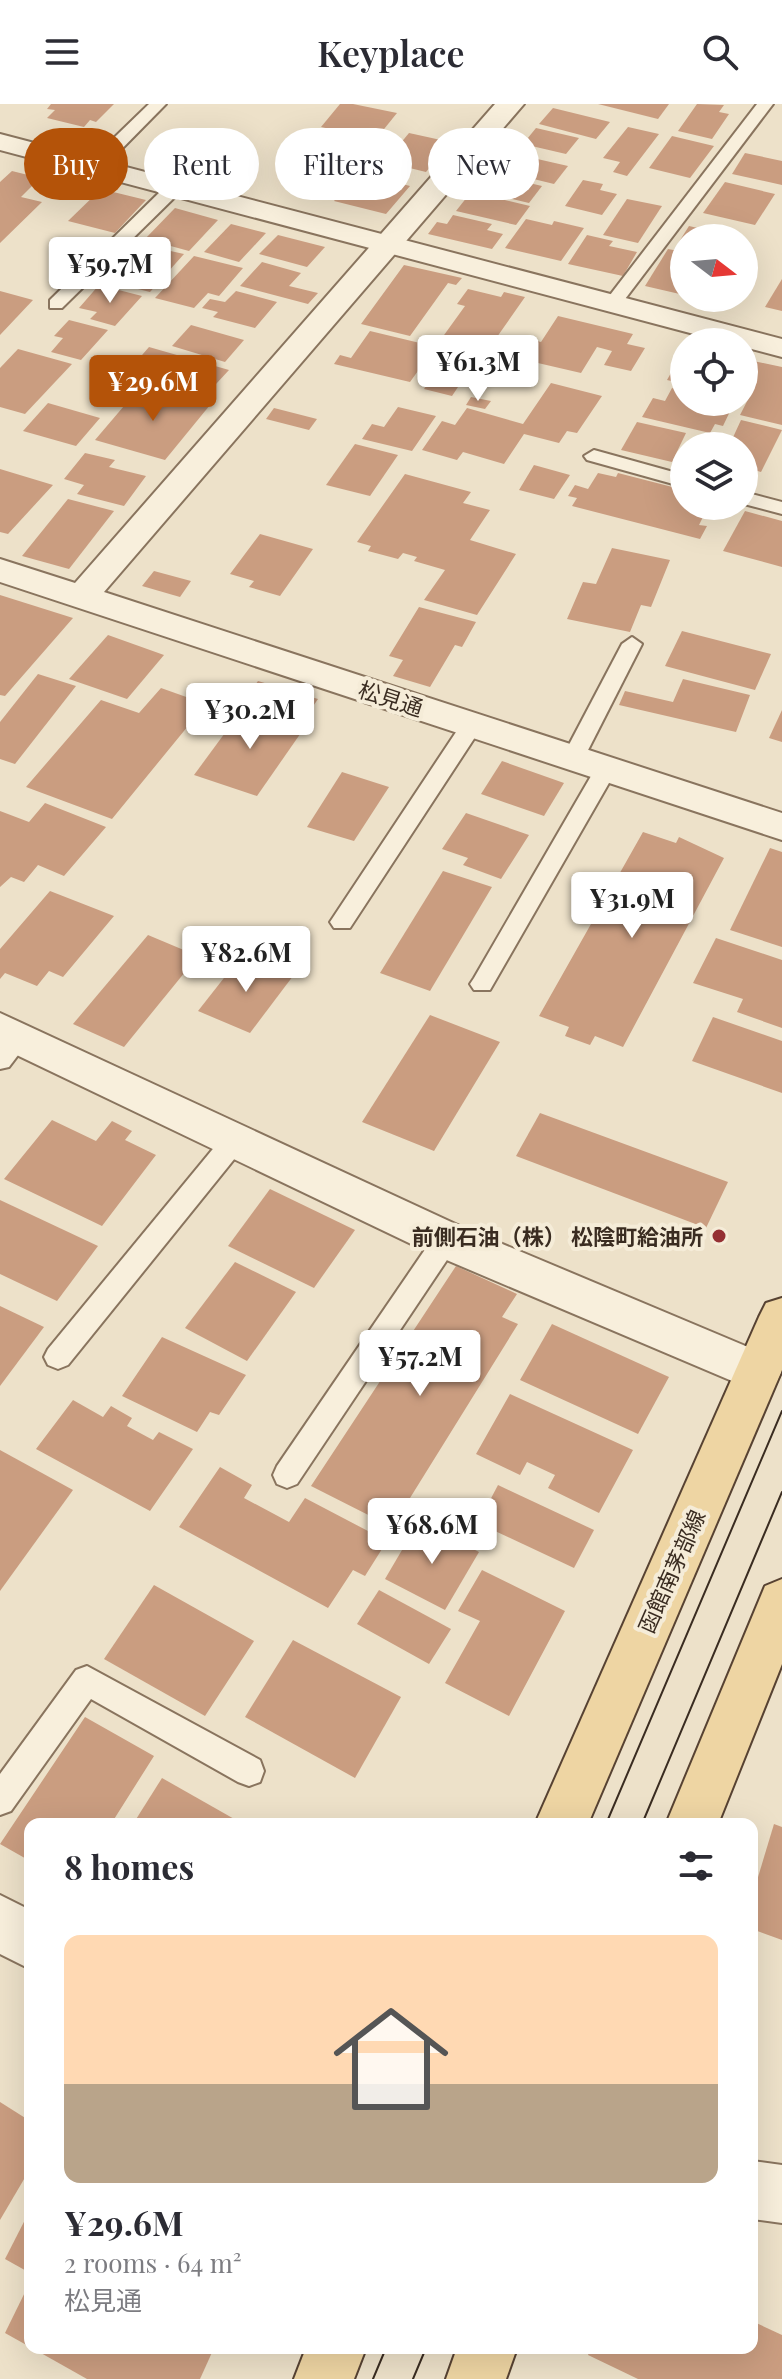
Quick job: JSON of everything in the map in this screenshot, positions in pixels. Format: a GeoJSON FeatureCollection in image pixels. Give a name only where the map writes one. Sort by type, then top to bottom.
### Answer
{"type":"FeatureCollection","features":[{"type":"Feature","properties":{"kind":"main road","name":"函館南茅部線"},"geometry":{"type":"LineString","coordinates":[[564,1818],[782,1317]]}},
{"type":"Feature","properties":{"kind":"main road"},"geometry":{"type":"LineString","coordinates":[[694,1818],[782,1602]]}},
{"type":"Feature","properties":{"kind":"main road"},"geometry":{"type":"LineString","coordinates":[[324,2379],[334,2354]]}},
{"type":"Feature","properties":{"kind":"main road"},"geometry":{"type":"LineString","coordinates":[[476,2379],[485,2354]]}},
{"type":"Feature","properties":{"kind":"street"},"geometry":{"type":"LineString","coordinates":[[82,596],[510,104]]}},
{"type":"Feature","properties":{"kind":"street"},"geometry":{"type":"LineString","coordinates":[[0,142],[24,148]]}},
{"type":"Feature","properties":{"kind":"street"},"geometry":{"type":"LineString","coordinates":[[220,200],[782,348]]}},
{"type":"Feature","properties":{"kind":"street","name":"松見通"},"geometry":{"type":"LineString","coordinates":[[2,573],[82,596],[782,827]]}},
{"type":"Feature","properties":{"kind":"street"},"geometry":{"type":"LineString","coordinates":[[6,1042],[235,1140],[446,1240],[758,1372]]}},
{"type":"Feature","properties":{"kind":"street"},"geometry":{"type":"LineString","coordinates":[[0,1922],[24,1938]]}},
{"type":"Feature","properties":{"kind":"street"},"geometry":{"type":"LineString","coordinates":[[758,2191],[782,2194]]}},
{"type":"Feature","properties":{"kind":"lane"},"geometry":{"type":"LineString","coordinates":[[128,134],[158,104]]}},
{"type":"Feature","properties":{"kind":"lane"},"geometry":{"type":"LineString","coordinates":[[613,303],[765,104]]}},
{"type":"Feature","properties":{"kind":"lane"},"geometry":{"type":"LineString","coordinates":[[56,304],[162,200]]}},
{"type":"Feature","properties":{"kind":"lane"},"geometry":{"type":"LineString","coordinates":[[594,456],[670,477]]}},
{"type":"Feature","properties":{"kind":"lane"},"geometry":{"type":"LineString","coordinates":[[758,502],[782,508]]}},
{"type":"Feature","properties":{"kind":"lane"},"geometry":{"type":"LineString","coordinates":[[573,758],[632,644]]}},
{"type":"Feature","properties":{"kind":"lane"},"geometry":{"type":"LineString","coordinates":[[342,922],[472,725]]}},
{"type":"Feature","properties":{"kind":"lane"},"geometry":{"type":"LineString","coordinates":[[482,984],[606,769]]}},
{"type":"Feature","properties":{"kind":"lane"},"geometry":{"type":"LineString","coordinates":[[58,1357],[235,1140]]}},
{"type":"Feature","properties":{"kind":"lane"},"geometry":{"type":"LineString","coordinates":[[287,1475],[446,1240]]}},
{"type":"Feature","properties":{"kind":"lane"},"geometry":{"type":"LineString","coordinates":[[0,1800],[87,1680],[249,1771]]}},
{"type":"Feature","properties":{"kind":"building"},"geometry":{"type":"Polygon","coordinates":[[[51,104],[114,104],[96,122],[90,120],[84,127],[47,118],[55,110],[47,109],[51,104]]]}},
{"type":"Feature","properties":{"kind":"building"},"geometry":{"type":"Polygon","coordinates":[[[340,104],[397,113],[385,128],[321,127],[340,104]]]}},
{"type":"Feature","properties":{"kind":"building"},"geometry":{"type":"Polygon","coordinates":[[[598,104],[669,104],[658,119],[598,104]]]}},
{"type":"Feature","properties":{"kind":"building"},"geometry":{"type":"Polygon","coordinates":[[[697,104],[724,105],[719,112],[729,114],[712,139],[678,131],[697,104]]]}},
{"type":"Feature","properties":{"kind":"building"},"geometry":{"type":"Polygon","coordinates":[[[553,108],[610,122],[596,139],[539,124],[553,108]]]}},
{"type":"Feature","properties":{"kind":"building"},"geometry":{"type":"Polygon","coordinates":[[[628,127],[659,134],[627,176],[613,172],[620,162],[603,158],[628,127]]]}},
{"type":"Feature","properties":{"kind":"building"},"geometry":{"type":"Polygon","coordinates":[[[539,129],[579,138],[566,154],[539,148],[539,129]]]}},
{"type":"Feature","properties":{"kind":"building"},"geometry":{"type":"Polygon","coordinates":[[[412,134],[428,137],[426,172],[412,169],[412,134]]]}},
{"type":"Feature","properties":{"kind":"building"},"geometry":{"type":"Polygon","coordinates":[[[672,136],[714,146],[690,178],[649,168],[672,136]]]}},
{"type":"Feature","properties":{"kind":"building"},"geometry":{"type":"Polygon","coordinates":[[[745,153],[782,161],[782,185],[732,174],[745,153]]]}},
{"type":"Feature","properties":{"kind":"building"},"geometry":{"type":"Polygon","coordinates":[[[539,159],[568,166],[554,184],[539,180],[539,159]]]}},
{"type":"Feature","properties":{"kind":"building"},"geometry":{"type":"Polygon","coordinates":[[[12,171],[24,174],[24,194],[21,197],[42,202],[0,243],[0,182],[12,171]]]}},
{"type":"Feature","properties":{"kind":"building"},"geometry":{"type":"Polygon","coordinates":[[[583,180],[603,184],[600,190],[617,194],[602,215],[565,206],[583,180]]]}},
{"type":"Feature","properties":{"kind":"building"},"geometry":{"type":"Polygon","coordinates":[[[725,182],[775,194],[756,224],[703,213],[725,182]]]}},
{"type":"Feature","properties":{"kind":"building"},"geometry":{"type":"Polygon","coordinates":[[[128,196],[146,200],[115,233],[68,221],[90,200],[128,200],[128,196]]]}},
{"type":"Feature","properties":{"kind":"building"},"geometry":{"type":"Polygon","coordinates":[[[627,199],[662,206],[638,243],[603,235],[627,199]]]}},
{"type":"Feature","properties":{"kind":"building"},"geometry":{"type":"Polygon","coordinates":[[[335,200],[398,200],[386,214],[335,200]]]}},
{"type":"Feature","properties":{"kind":"building"},"geometry":{"type":"Polygon","coordinates":[[[465,200],[505,200],[530,206],[516,225],[456,211],[465,200]]]}},
{"type":"Feature","properties":{"kind":"building"},"geometry":{"type":"Polygon","coordinates":[[[175,208],[218,220],[189,251],[145,239],[175,208]]]}},
{"type":"Feature","properties":{"kind":"building"},"geometry":{"type":"Polygon","coordinates":[[[453,215],[492,224],[487,230],[503,234],[492,249],[428,234],[437,222],[447,224],[453,215]]]}},
{"type":"Feature","properties":{"kind":"building"},"geometry":{"type":"Polygon","coordinates":[[[526,219],[584,228],[561,261],[505,248],[526,219]]]}},
{"type":"Feature","properties":{"kind":"building"},"geometry":{"type":"Polygon","coordinates":[[[231,224],[266,233],[239,262],[204,252],[231,224]]]}},
{"type":"Feature","properties":{"kind":"building"},"geometry":{"type":"Polygon","coordinates":[[[278,235],[325,247],[307,267],[259,254],[278,235]]]}},
{"type":"Feature","properties":{"kind":"building"},"geometry":{"type":"Polygon","coordinates":[[[587,235],[613,241],[609,246],[637,252],[623,276],[568,264],[587,235]]]}},
{"type":"Feature","properties":{"kind":"building"},"geometry":{"type":"Polygon","coordinates":[[[139,244],[184,254],[150,292],[106,281],[139,244]]]}},
{"type":"Feature","properties":{"kind":"building"},"geometry":{"type":"Polygon","coordinates":[[[668,249],[670,249],[670,292],[645,286],[668,249]]]}},
{"type":"Feature","properties":{"kind":"building"},"geometry":{"type":"Polygon","coordinates":[[[194,256],[243,268],[219,296],[208,293],[194,308],[155,298],[194,256]]]}},
{"type":"Feature","properties":{"kind":"building"},"geometry":{"type":"Polygon","coordinates":[[[262,262],[301,273],[289,286],[318,293],[308,304],[240,286],[262,262]]]}},
{"type":"Feature","properties":{"kind":"building"},"geometry":{"type":"Polygon","coordinates":[[[404,265],[462,278],[456,285],[448,283],[410,336],[361,324],[404,265]]]}},
{"type":"Feature","properties":{"kind":"building"},"geometry":{"type":"Polygon","coordinates":[[[782,279],[782,311],[765,307],[782,279]]]}},
{"type":"Feature","properties":{"kind":"building"},"geometry":{"type":"Polygon","coordinates":[[[99,285],[142,296],[115,326],[90,319],[97,312],[79,308],[99,285]]]}},
{"type":"Feature","properties":{"kind":"building"},"geometry":{"type":"Polygon","coordinates":[[[468,289],[501,297],[504,292],[525,297],[485,354],[439,342],[465,306],[457,304],[468,289]]]}},
{"type":"Feature","properties":{"kind":"building"},"geometry":{"type":"Polygon","coordinates":[[[0,291],[33,300],[0,335],[0,291]]]}},
{"type":"Feature","properties":{"kind":"building"},"geometry":{"type":"Polygon","coordinates":[[[236,291],[277,302],[255,328],[213,317],[218,312],[202,308],[210,299],[225,302],[236,291]]]}},
{"type":"Feature","properties":{"kind":"building"},"geometry":{"type":"Polygon","coordinates":[[[558,316],[633,334],[627,344],[645,348],[631,371],[604,365],[612,351],[597,347],[581,373],[512,357],[525,338],[541,342],[558,316]]]}},
{"type":"Feature","properties":{"kind":"building"},"geometry":{"type":"Polygon","coordinates":[[[69,320],[108,330],[81,360],[51,352],[63,338],[54,336],[69,320]]]}},
{"type":"Feature","properties":{"kind":"building"},"geometry":{"type":"Polygon","coordinates":[[[191,325],[244,340],[225,362],[172,346],[191,325]]]}},
{"type":"Feature","properties":{"kind":"building"},"geometry":{"type":"Polygon","coordinates":[[[370,331],[478,357],[452,396],[424,389],[443,361],[428,357],[410,382],[334,364],[340,355],[351,358],[370,331]]]}},
{"type":"Feature","properties":{"kind":"building"},"geometry":{"type":"Polygon","coordinates":[[[149,347],[229,370],[216,384],[203,380],[196,388],[154,375],[160,369],[136,362],[149,347]]]}},
{"type":"Feature","properties":{"kind":"building"},"geometry":{"type":"Polygon","coordinates":[[[18,349],[72,364],[25,414],[0,407],[0,368],[18,349]]]}},
{"type":"Feature","properties":{"kind":"building"},"geometry":{"type":"Polygon","coordinates":[[[758,362],[782,367],[782,425],[744,416],[758,416],[758,362]]]}},
{"type":"Feature","properties":{"kind":"building"},"geometry":{"type":"Polygon","coordinates":[[[551,383],[602,396],[577,433],[567,431],[559,443],[524,434],[504,464],[463,452],[457,460],[422,450],[442,421],[455,425],[467,408],[523,424],[551,383]]]}},
{"type":"Feature","properties":{"kind":"building"},"geometry":{"type":"Polygon","coordinates":[[[141,386],[210,405],[165,460],[95,440],[141,386]]]}},
{"type":"Feature","properties":{"kind":"building"},"geometry":{"type":"Polygon","coordinates":[[[670,392],[670,416],[728,416],[723,426],[715,424],[711,432],[642,417],[653,398],[665,401],[670,392]]]}},
{"type":"Feature","properties":{"kind":"building"},"geometry":{"type":"Polygon","coordinates":[[[471,397],[491,401],[485,409],[466,405],[471,397]]]}},
{"type":"Feature","properties":{"kind":"building"},"geometry":{"type":"Polygon","coordinates":[[[48,403],[100,418],[76,446],[23,431],[48,403]]]}},
{"type":"Feature","properties":{"kind":"building"},"geometry":{"type":"Polygon","coordinates":[[[398,407],[436,416],[412,451],[362,439],[372,424],[384,427],[398,407]]]}},
{"type":"Feature","properties":{"kind":"building"},"geometry":{"type":"Polygon","coordinates":[[[274,408],[317,419],[309,430],[266,419],[274,408]]]}},
{"type":"Feature","properties":{"kind":"building"},"geometry":{"type":"Polygon","coordinates":[[[741,420],[782,430],[761,472],[758,471],[758,432],[735,432],[741,420]]]}},
{"type":"Feature","properties":{"kind":"building"},"geometry":{"type":"Polygon","coordinates":[[[637,422],[682,432],[670,432],[670,462],[621,450],[637,422]]]}},
{"type":"Feature","properties":{"kind":"building"},"geometry":{"type":"Polygon","coordinates":[[[355,444],[398,455],[370,496],[326,485],[355,444]]]}},
{"type":"Feature","properties":{"kind":"building"},"geometry":{"type":"Polygon","coordinates":[[[85,453],[115,460],[109,467],[146,476],[124,506],[77,494],[84,485],[64,479],[85,453]]]}},
{"type":"Feature","properties":{"kind":"building"},"geometry":{"type":"Polygon","coordinates":[[[534,465],[570,475],[554,499],[519,490],[534,465]]]}},
{"type":"Feature","properties":{"kind":"building"},"geometry":{"type":"Polygon","coordinates":[[[0,469],[53,485],[8,534],[0,532],[0,469]]]}},
{"type":"Feature","properties":{"kind":"building"},"geometry":{"type":"Polygon","coordinates":[[[598,473],[616,477],[618,473],[670,486],[670,520],[702,520],[699,525],[707,526],[700,539],[572,506],[577,498],[568,496],[575,485],[588,489],[598,473]]]}},
{"type":"Feature","properties":{"kind":"building"},"geometry":{"type":"Polygon","coordinates":[[[405,474],[471,492],[463,503],[490,510],[470,540],[516,554],[477,615],[424,600],[445,570],[414,561],[417,557],[403,553],[398,559],[368,551],[371,546],[357,542],[405,474]]]}},
{"type":"Feature","properties":{"kind":"building"},"geometry":{"type":"Polygon","coordinates":[[[68,499],[114,511],[69,569],[22,556],[68,499]]]}},
{"type":"Feature","properties":{"kind":"building"},"geometry":{"type":"Polygon","coordinates":[[[758,515],[782,521],[782,567],[723,551],[740,520],[758,520],[758,515]]]}},
{"type":"Feature","properties":{"kind":"building"},"geometry":{"type":"Polygon","coordinates":[[[260,534],[313,549],[280,596],[249,587],[254,581],[230,574],[260,534]]]}},
{"type":"Feature","properties":{"kind":"building"},"geometry":{"type":"Polygon","coordinates":[[[612,548],[670,560],[651,607],[641,605],[630,632],[567,619],[583,582],[596,584],[612,548]]]}},
{"type":"Feature","properties":{"kind":"building"},"geometry":{"type":"Polygon","coordinates":[[[154,571],[191,581],[180,597],[142,586],[154,571]]]}},
{"type":"Feature","properties":{"kind":"building"},"geometry":{"type":"Polygon","coordinates":[[[0,595],[73,618],[5,696],[0,695],[0,595]]]}},
{"type":"Feature","properties":{"kind":"building"},"geometry":{"type":"Polygon","coordinates":[[[419,607],[476,622],[462,647],[455,645],[430,687],[393,676],[403,660],[389,656],[419,607]]]}},
{"type":"Feature","properties":{"kind":"building"},"geometry":{"type":"Polygon","coordinates":[[[682,631],[771,654],[755,690],[665,666],[682,631]]]}},
{"type":"Feature","properties":{"kind":"building"},"geometry":{"type":"Polygon","coordinates":[[[108,635],[164,655],[127,699],[69,679],[108,635]]]}},
{"type":"Feature","properties":{"kind":"building"},"geometry":{"type":"Polygon","coordinates":[[[38,674],[76,686],[15,764],[0,759],[0,722],[38,674]]]}},
{"type":"Feature","properties":{"kind":"building"},"geometry":{"type":"Polygon","coordinates":[[[683,679],[750,695],[736,732],[619,705],[625,691],[673,702],[683,679]]]}},
{"type":"Feature","properties":{"kind":"building"},"geometry":{"type":"Polygon","coordinates":[[[258,681],[318,699],[305,718],[244,700],[258,681]]]}},
{"type":"Feature","properties":{"kind":"building"},"geometry":{"type":"Polygon","coordinates":[[[161,688],[206,704],[112,819],[26,787],[101,700],[139,713],[161,688]]]}},
{"type":"Feature","properties":{"kind":"building"},"geometry":{"type":"Polygon","coordinates":[[[244,707],[305,727],[257,796],[194,775],[244,707]]]}},
{"type":"Feature","properties":{"kind":"building"},"geometry":{"type":"Polygon","coordinates":[[[782,710],[782,742],[769,738],[782,710]]]}},
{"type":"Feature","properties":{"kind":"building"},"geometry":{"type":"Polygon","coordinates":[[[502,761],[564,783],[544,816],[481,794],[502,761]]]}},
{"type":"Feature","properties":{"kind":"building"},"geometry":{"type":"Polygon","coordinates":[[[342,772],[389,787],[354,841],[307,827],[342,772]]]}},
{"type":"Feature","properties":{"kind":"building"},"geometry":{"type":"Polygon","coordinates":[[[45,803],[106,827],[64,876],[38,865],[24,882],[11,877],[0,887],[0,811],[29,822],[45,803]]]}},
{"type":"Feature","properties":{"kind":"building"},"geometry":{"type":"Polygon","coordinates":[[[466,813],[529,835],[501,879],[463,865],[468,858],[442,849],[466,813]]]}},
{"type":"Feature","properties":{"kind":"building"},"geometry":{"type":"Polygon","coordinates":[[[643,832],[676,843],[679,837],[724,858],[623,1047],[595,1036],[590,1045],[565,1036],[569,1027],[539,1016],[643,832]]]}},
{"type":"Feature","properties":{"kind":"building"},"geometry":{"type":"Polygon","coordinates":[[[770,848],[782,852],[782,947],[730,930],[770,848]]]}},
{"type":"Feature","properties":{"kind":"building"},"geometry":{"type":"Polygon","coordinates":[[[443,871],[492,887],[430,991],[380,973],[443,871]]]}},
{"type":"Feature","properties":{"kind":"building"},"geometry":{"type":"Polygon","coordinates":[[[50,891],[114,916],[63,977],[49,971],[37,986],[5,973],[0,979],[0,949],[50,891]]]}},
{"type":"Feature","properties":{"kind":"building"},"geometry":{"type":"Polygon","coordinates":[[[148,935],[198,956],[124,1047],[73,1024],[148,935]]]}},
{"type":"Feature","properties":{"kind":"building"},"geometry":{"type":"Polygon","coordinates":[[[716,938],[782,960],[782,1028],[737,1012],[743,999],[693,983],[716,938]]]}},
{"type":"Feature","properties":{"kind":"building"},"geometry":{"type":"Polygon","coordinates":[[[242,955],[293,976],[250,1033],[198,1011],[242,955]]]}},
{"type":"Feature","properties":{"kind":"building"},"geometry":{"type":"Polygon","coordinates":[[[430,1015],[500,1042],[434,1151],[362,1122],[430,1015]]]}},
{"type":"Feature","properties":{"kind":"building"},"geometry":{"type":"Polygon","coordinates":[[[713,1017],[782,1041],[782,1093],[692,1061],[713,1017]]]}},
{"type":"Feature","properties":{"kind":"building"},"geometry":{"type":"Polygon","coordinates":[[[540,1113],[728,1182],[706,1228],[516,1156],[540,1113]]]}},
{"type":"Feature","properties":{"kind":"building"},"geometry":{"type":"Polygon","coordinates":[[[52,1120],[96,1141],[112,1121],[132,1131],[125,1140],[156,1155],[102,1226],[4,1179],[52,1120]]]}},
{"type":"Feature","properties":{"kind":"building"},"geometry":{"type":"Polygon","coordinates":[[[270,1189],[355,1230],[314,1288],[228,1246],[270,1189]]]}},
{"type":"Feature","properties":{"kind":"building"},"geometry":{"type":"Polygon","coordinates":[[[0,1200],[98,1246],[57,1301],[0,1274],[0,1200]]]}},
{"type":"Feature","properties":{"kind":"building"},"geometry":{"type":"Polygon","coordinates":[[[235,1262],[296,1292],[247,1361],[185,1328],[235,1262]]]}},
{"type":"Feature","properties":{"kind":"building"},"geometry":{"type":"Polygon","coordinates":[[[456,1266],[517,1294],[502,1317],[518,1324],[392,1527],[311,1486],[456,1266]]]}},
{"type":"Feature","properties":{"kind":"building"},"geometry":{"type":"Polygon","coordinates":[[[0,1306],[44,1327],[0,1386],[0,1306]]]}},
{"type":"Feature","properties":{"kind":"building"},"geometry":{"type":"Polygon","coordinates":[[[552,1324],[669,1377],[638,1434],[520,1380],[552,1324]]]}},
{"type":"Feature","properties":{"kind":"building"},"geometry":{"type":"Polygon","coordinates":[[[162,1337],[246,1375],[219,1415],[210,1412],[197,1432],[122,1396],[162,1337]]]}},
{"type":"Feature","properties":{"kind":"building"},"geometry":{"type":"Polygon","coordinates":[[[510,1394],[633,1450],[599,1513],[548,1488],[555,1475],[527,1462],[520,1475],[476,1454],[510,1394]]]}},
{"type":"Feature","properties":{"kind":"building"},"geometry":{"type":"Polygon","coordinates":[[[73,1400],[103,1417],[111,1406],[132,1418],[127,1426],[153,1440],[159,1432],[193,1449],[150,1511],[36,1449],[73,1400]]]}},
{"type":"Feature","properties":{"kind":"building"},"geometry":{"type":"Polygon","coordinates":[[[0,1450],[73,1490],[0,1591],[0,1450]]]}},
{"type":"Feature","properties":{"kind":"building"},"geometry":{"type":"Polygon","coordinates":[[[220,1467],[252,1485],[244,1498],[289,1522],[305,1498],[387,1541],[365,1576],[353,1570],[328,1608],[179,1527],[220,1467]]]}},
{"type":"Feature","properties":{"kind":"building"},"geometry":{"type":"Polygon","coordinates":[[[498,1485],[594,1530],[574,1568],[478,1523],[498,1485]]]}},
{"type":"Feature","properties":{"kind":"building"},"geometry":{"type":"Polygon","coordinates":[[[419,1521],[479,1552],[445,1610],[385,1579],[419,1521]]]}},
{"type":"Feature","properties":{"kind":"building"},"geometry":{"type":"Polygon","coordinates":[[[482,1570],[565,1611],[509,1716],[445,1683],[480,1621],[458,1611],[482,1570]]]}},
{"type":"Feature","properties":{"kind":"building"},"geometry":{"type":"Polygon","coordinates":[[[154,1585],[254,1641],[205,1716],[104,1659],[154,1585]]]}},
{"type":"Feature","properties":{"kind":"building"},"geometry":{"type":"Polygon","coordinates":[[[379,1590],[451,1629],[429,1664],[357,1624],[379,1590]]]}},
{"type":"Feature","properties":{"kind":"building"},"geometry":{"type":"Polygon","coordinates":[[[293,1640],[401,1697],[355,1778],[245,1717],[293,1640]]]}},
{"type":"Feature","properties":{"kind":"building"},"geometry":{"type":"Polygon","coordinates":[[[85,1717],[154,1756],[115,1818],[24,1818],[24,1858],[0,1844],[85,1717]]]}},
{"type":"Feature","properties":{"kind":"building"},"geometry":{"type":"Polygon","coordinates":[[[162,1778],[232,1818],[137,1818],[162,1778]]]}},
{"type":"Feature","properties":{"kind":"building"},"geometry":{"type":"Polygon","coordinates":[[[774,1824],[782,1827],[782,1940],[758,1931],[758,1877],[774,1824]]]}},
{"type":"Feature","properties":{"kind":"building"},"geometry":{"type":"Polygon","coordinates":[[[0,2102],[24,2117],[24,2179],[0,2220],[0,2102]]]}},
{"type":"Feature","properties":{"kind":"building"},"geometry":{"type":"Polygon","coordinates":[[[24,2222],[24,2270],[5,2259],[24,2222]]]}},
{"type":"Feature","properties":{"kind":"building"},"geometry":{"type":"Polygon","coordinates":[[[24,2294],[24,2344],[5,2333],[24,2294]]]}},
{"type":"Feature","properties":{"kind":"building"},"geometry":{"type":"Polygon","coordinates":[[[758,2324],[782,2335],[782,2379],[638,2379],[588,2355],[758,2354],[758,2324]]]}},
{"type":"Feature","properties":{"kind":"building"},"geometry":{"type":"Polygon","coordinates":[[[43,2354],[211,2354],[200,2379],[87,2379],[43,2354]]]}},
{"type":"Feature","properties":{"kind":"tram line"},"geometry":{"type":"LineString","coordinates":[[609,1818],[782,1411]]}},
{"type":"Feature","properties":{"kind":"tram line"},"geometry":{"type":"LineString","coordinates":[[645,1818],[782,1492]]}},
{"type":"Feature","properties":{"kind":"tram line"},"geometry":{"type":"LineString","coordinates":[[373,2379],[383,2354]]}},
{"type":"Feature","properties":{"kind":"tram line"},"geometry":{"type":"LineString","coordinates":[[413,2379],[423,2354]]}},
{"type":"Feature","properties":{"kind":"place","name":"前側石油（株） 松陰町給油所"},"geometry":{"type":"Point","coordinates":[719,1236]}}]}
